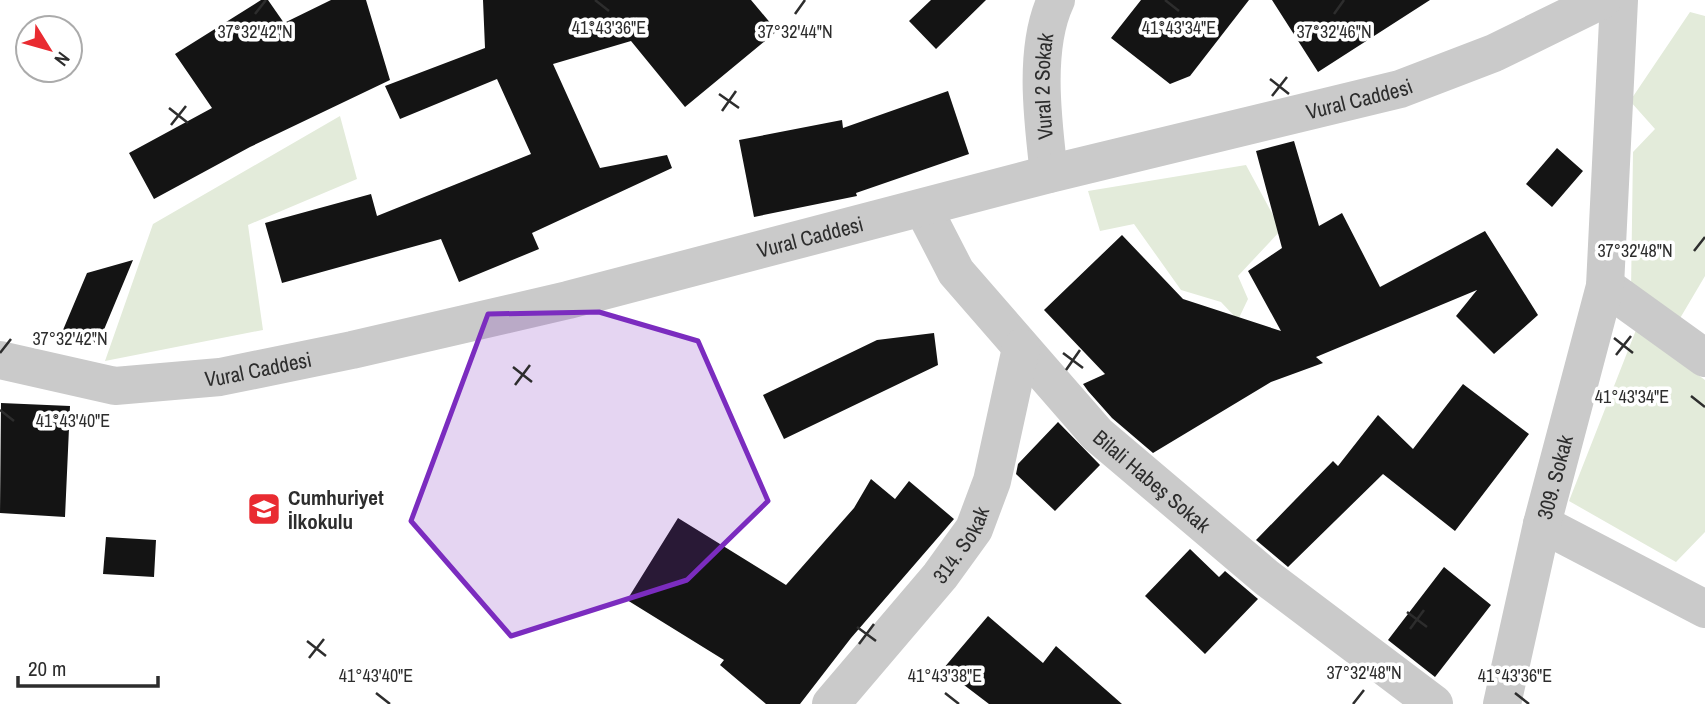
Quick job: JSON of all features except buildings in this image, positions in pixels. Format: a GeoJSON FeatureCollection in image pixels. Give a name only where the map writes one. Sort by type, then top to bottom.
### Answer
{"type":"FeatureCollection","features":[{"type":"Feature","properties":{"kind":"street","name":"Vural 2 Sokak"},"geometry":{"type":"LineString","coordinates":[[1049,174],[1040,96],[1049,14],[1056,0]]}},
{"type":"Feature","properties":{"kind":"street","name":"Vural Caddesi"},"geometry":{"type":"LineString","coordinates":[[0,360],[114,386],[220,377],[568,300],[1049,174],[1400,89],[1494,53],[1602,0]]}},
{"type":"Feature","properties":{"kind":"street","name":"309. Sokak"},"geometry":{"type":"LineString","coordinates":[[1502,704],[1542,524],[1605,286],[1619,0]]}},
{"type":"Feature","properties":{"kind":"street","name":"Bilali Habeş Sokak"},"geometry":{"type":"LineString","coordinates":[[923,208],[956,272],[1107,443],[1267,578],[1434,704]]}},
{"type":"Feature","properties":{"kind":"street"},"geometry":{"type":"LineString","coordinates":[[1605,286],[1705,358]]}},
{"type":"Feature","properties":{"kind":"street","name":"314. Sokak"},"geometry":{"type":"LineString","coordinates":[[831,704],[940,576],[974,529],[992,481],[1021,348]]}},
{"type":"Feature","properties":{"kind":"street"},"geometry":{"type":"LineString","coordinates":[[1542,524],[1705,609]]}},
{"type":"Feature","properties":{"kind":"highlighted area"},"geometry":{"type":"Polygon","coordinates":[[[599,312],[698,341],[768,501],[687,580],[511,636],[411,521],[488,314],[599,312]]]}},
{"type":"Feature","properties":{"kind":"green space"},"geometry":{"type":"Polygon","coordinates":[[[1690,12],[1705,16],[1705,276],[1679,320],[1631,291],[1633,152],[1655,129],[1630,101],[1690,12]]]}},
{"type":"Feature","properties":{"kind":"green space"},"geometry":{"type":"Polygon","coordinates":[[[340,116],[357,179],[248,225],[263,330],[105,361],[153,224],[340,116]]]}},
{"type":"Feature","properties":{"kind":"green space"},"geometry":{"type":"Polygon","coordinates":[[[1246,165],[1281,230],[1238,276],[1248,299],[1238,320],[1221,302],[1181,290],[1134,224],[1100,231],[1088,191],[1246,165]]]}},
{"type":"Feature","properties":{"kind":"green space"},"geometry":{"type":"Polygon","coordinates":[[[1636,330],[1705,380],[1705,532],[1676,562],[1569,501],[1636,330]]]}},
{"type":"Feature","properties":{"kind":"place","name":"Cumhuriyet İlkokulu"},"geometry":{"type":"Point","coordinates":[264,509]}}]}
